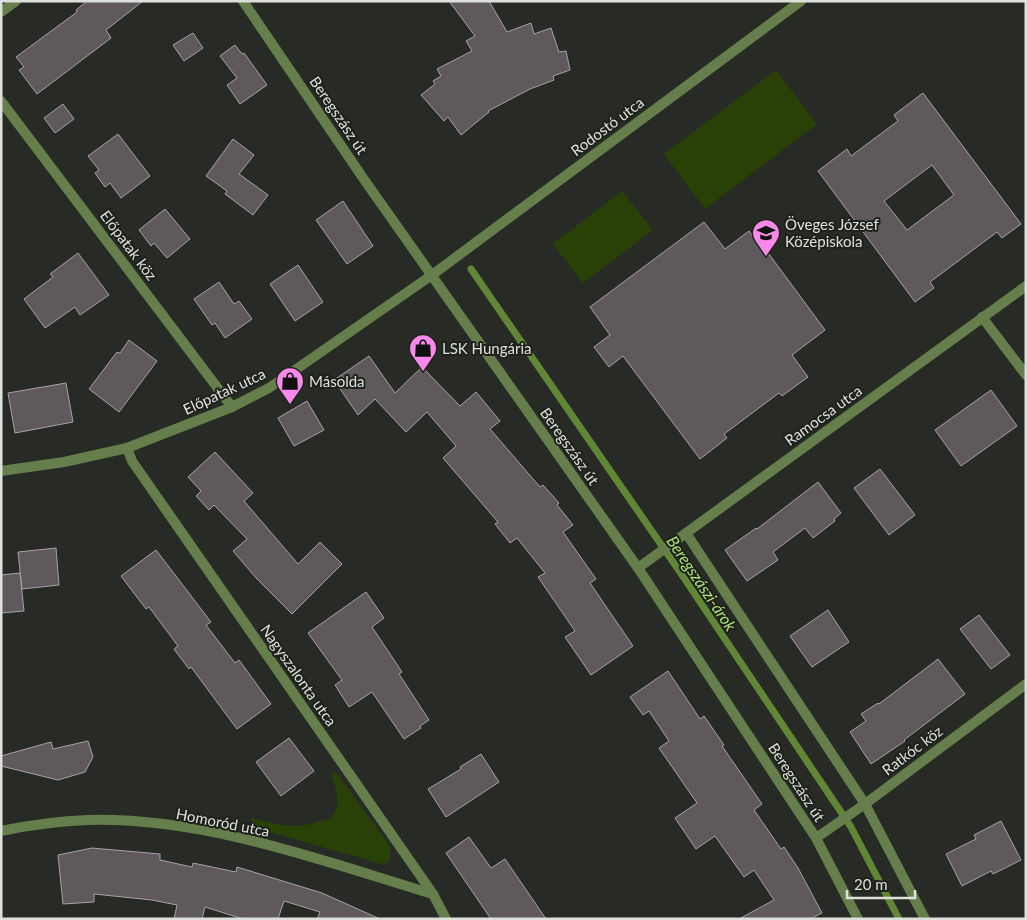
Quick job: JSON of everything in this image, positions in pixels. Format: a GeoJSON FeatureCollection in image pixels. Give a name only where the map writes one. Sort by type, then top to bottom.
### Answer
{"type":"FeatureCollection","features":[{"type":"Feature","properties":{"kind":"street"},"geometry":{"type":"LineString","coordinates":[[1,12],[16,1]]}},
{"type":"Feature","properties":{"kind":"street","name":"Beregszász út"},"geometry":{"type":"LineString","coordinates":[[243,1],[363,178],[638,568],[816,838],[858,919]]}},
{"type":"Feature","properties":{"kind":"street","name":"Rodostó utca"},"geometry":{"type":"LineString","coordinates":[[432,275],[801,1]]}},
{"type":"Feature","properties":{"kind":"street","name":"Előpatak köz"},"geometry":{"type":"LineString","coordinates":[[1,101],[232,407]]}},
{"type":"Feature","properties":{"kind":"street","name":"Előpatak utca"},"geometry":{"type":"LineString","coordinates":[[1,471],[54,464],[127,448],[232,407],[269,388],[432,275]]}},
{"type":"Feature","properties":{"kind":"street","name":"Ramocsa utca"},"geometry":{"type":"LineString","coordinates":[[638,568],[1026,286]]}},
{"type":"Feature","properties":{"kind":"street"},"geometry":{"type":"LineString","coordinates":[[982,317],[1026,376]]}},
{"type":"Feature","properties":{"kind":"street","name":"Nagyszalonta utca"},"geometry":{"type":"LineString","coordinates":[[127,448],[132,461],[433,894],[446,919]]}},
{"type":"Feature","properties":{"kind":"street"},"geometry":{"type":"LineString","coordinates":[[686,533],[865,804],[925,919]]}},
{"type":"Feature","properties":{"kind":"street","name":"Ratkóc köz"},"geometry":{"type":"LineString","coordinates":[[816,838],[865,804],[1026,684]]}},
{"type":"Feature","properties":{"kind":"street","name":"Homoród utca"},"geometry":{"type":"LineString","coordinates":[[1,830],[88,820],[133,822],[176,827],[268,845],[433,894]]}},
{"type":"Feature","properties":{"kind":"green space"},"geometry":{"type":"Polygon","coordinates":[[[776,70],[817,124],[705,209],[664,154],[776,70]]]}},
{"type":"Feature","properties":{"kind":"green space"},"geometry":{"type":"Polygon","coordinates":[[[622,191],[653,230],[583,283],[553,244],[622,191]]]}},
{"type":"Feature","properties":{"kind":"green space"},"geometry":{"type":"Polygon","coordinates":[[[336,772],[390,846],[390,859],[385,865],[250,826],[252,818],[293,826],[301,826],[329,819],[334,814],[338,804],[337,792],[331,775],[336,772]]]}},
{"type":"Feature","properties":{"kind":"building"},"geometry":{"type":"Polygon","coordinates":[[[87,1],[143,1],[106,30],[111,38],[37,94],[19,70],[24,67],[16,57],[77,12],[76,10],[87,1]]]}},
{"type":"Feature","properties":{"kind":"building"},"geometry":{"type":"Polygon","coordinates":[[[449,1],[489,1],[507,32],[531,23],[534,34],[551,28],[559,52],[566,51],[570,70],[553,76],[554,80],[530,89],[488,111],[461,135],[448,117],[444,121],[421,95],[435,84],[433,81],[441,76],[437,69],[472,51],[466,41],[475,36],[449,1]]]}},
{"type":"Feature","properties":{"kind":"building"},"geometry":{"type":"Polygon","coordinates":[[[193,33],[203,48],[184,61],[173,45],[193,33]]]}},
{"type":"Feature","properties":{"kind":"building"},"geometry":{"type":"Polygon","coordinates":[[[235,45],[242,54],[244,53],[267,85],[240,104],[227,85],[237,78],[220,56],[235,45]]]}},
{"type":"Feature","properties":{"kind":"building"},"geometry":{"type":"Polygon","coordinates":[[[923,93],[1021,224],[1002,238],[997,232],[930,282],[934,288],[915,302],[818,171],[847,149],[851,156],[898,121],[894,115],[923,93]],[[932,165],[884,201],[907,230],[954,195],[932,165]]]}},
{"type":"Feature","properties":{"kind":"building"},"geometry":{"type":"Polygon","coordinates":[[[63,104],[74,119],[55,133],[44,118],[63,104]]]}},
{"type":"Feature","properties":{"kind":"building"},"geometry":{"type":"Polygon","coordinates":[[[118,134],[150,176],[121,198],[110,183],[105,187],[95,173],[99,170],[88,156],[118,134]]]}},
{"type":"Feature","properties":{"kind":"building"},"geometry":{"type":"Polygon","coordinates":[[[233,139],[254,155],[239,174],[268,195],[253,215],[225,194],[227,191],[206,176],[233,139]]]}},
{"type":"Feature","properties":{"kind":"building"},"geometry":{"type":"Polygon","coordinates":[[[343,201],[373,246],[347,264],[316,220],[343,201]]]}},
{"type":"Feature","properties":{"kind":"building"},"geometry":{"type":"Polygon","coordinates":[[[165,209],[190,239],[167,258],[154,243],[151,246],[139,230],[165,209]]]}},
{"type":"Feature","properties":{"kind":"building"},"geometry":{"type":"Polygon","coordinates":[[[704,222],[725,249],[749,231],[764,251],[766,250],[825,330],[792,355],[808,377],[782,396],[779,393],[724,434],[727,438],[700,459],[623,356],[609,367],[594,347],[610,335],[590,307],[704,222]]]}},
{"type":"Feature","properties":{"kind":"building"},"geometry":{"type":"Polygon","coordinates":[[[78,253],[109,295],[80,315],[75,307],[45,328],[24,299],[53,277],[50,274],[78,253]]]}},
{"type":"Feature","properties":{"kind":"building"},"geometry":{"type":"Polygon","coordinates":[[[298,265],[323,302],[295,321],[270,284],[298,265]]]}},
{"type":"Feature","properties":{"kind":"building"},"geometry":{"type":"Polygon","coordinates":[[[219,282],[234,304],[239,301],[252,319],[225,338],[215,323],[212,325],[194,299],[219,282]]]}},
{"type":"Feature","properties":{"kind":"building"},"geometry":{"type":"Polygon","coordinates":[[[129,340],[157,361],[119,412],[89,389],[117,352],[120,353],[129,340]]]}},
{"type":"Feature","properties":{"kind":"building"},"geometry":{"type":"Polygon","coordinates":[[[369,356],[395,393],[422,367],[460,406],[476,392],[500,421],[490,429],[540,487],[543,485],[559,503],[557,505],[573,525],[563,532],[596,579],[590,583],[633,646],[591,675],[565,637],[575,631],[538,577],[545,573],[517,538],[510,543],[495,524],[498,522],[443,458],[456,446],[427,412],[406,432],[375,399],[358,415],[334,380],[369,356]]]}},
{"type":"Feature","properties":{"kind":"building"},"geometry":{"type":"Polygon","coordinates":[[[66,383],[73,422],[15,433],[8,393],[66,383]]]}},
{"type":"Feature","properties":{"kind":"building"},"geometry":{"type":"Polygon","coordinates":[[[991,390],[1017,426],[961,466],[935,430],[991,390]]]}},
{"type":"Feature","properties":{"kind":"building"},"geometry":{"type":"Polygon","coordinates":[[[307,401],[324,430],[294,446],[278,418],[307,401]]]}},
{"type":"Feature","properties":{"kind":"building"},"geometry":{"type":"Polygon","coordinates":[[[215,452],[253,493],[244,501],[298,564],[320,542],[342,564],[292,614],[257,579],[233,551],[247,539],[214,505],[209,510],[196,496],[201,491],[188,477],[215,452]]]}},
{"type":"Feature","properties":{"kind":"building"},"geometry":{"type":"Polygon","coordinates":[[[880,469],[915,515],[889,535],[854,488],[880,469]]]}},
{"type":"Feature","properties":{"kind":"building"},"geometry":{"type":"Polygon","coordinates":[[[818,482],[841,513],[834,519],[835,521],[813,538],[805,528],[773,552],[778,560],[747,581],[725,550],[757,529],[818,482]]]}},
{"type":"Feature","properties":{"kind":"building"},"geometry":{"type":"Polygon","coordinates":[[[56,548],[59,585],[22,589],[18,552],[56,548]]]}},
{"type":"Feature","properties":{"kind":"building"},"geometry":{"type":"Polygon","coordinates":[[[156,550],[211,622],[206,625],[235,663],[239,660],[271,704],[237,729],[191,667],[189,669],[174,649],[178,646],[149,607],[146,609],[121,576],[156,550]]]}},
{"type":"Feature","properties":{"kind":"building"},"geometry":{"type":"Polygon","coordinates":[[[20,573],[24,611],[1,613],[1,575],[20,573]]]}},
{"type":"Feature","properties":{"kind":"building"},"geometry":{"type":"Polygon","coordinates":[[[366,592],[384,618],[372,627],[402,672],[399,674],[429,720],[420,726],[421,728],[404,739],[372,692],[349,707],[335,685],[342,680],[308,633],[366,592]]]}},
{"type":"Feature","properties":{"kind":"building"},"geometry":{"type":"Polygon","coordinates":[[[828,610],[849,642],[812,667],[790,636],[828,610]]]}},
{"type":"Feature","properties":{"kind":"building"},"geometry":{"type":"Polygon","coordinates":[[[979,615],[1010,655],[991,669],[960,629],[979,615]]]}},
{"type":"Feature","properties":{"kind":"building"},"geometry":{"type":"Polygon","coordinates":[[[938,659],[965,694],[905,741],[871,764],[850,732],[866,721],[861,714],[879,704],[938,659]]]}},
{"type":"Feature","properties":{"kind":"building"},"geometry":{"type":"Polygon","coordinates":[[[668,671],[700,719],[704,716],[762,804],[754,810],[781,849],[784,847],[798,868],[822,913],[810,919],[739,919],[774,900],[754,870],[744,877],[715,836],[696,849],[675,818],[697,803],[659,748],[669,741],[649,711],[643,715],[630,697],[668,671]]]}},
{"type":"Feature","properties":{"kind":"building"},"geometry":{"type":"Polygon","coordinates":[[[289,738],[314,771],[281,796],[256,762],[289,738]]]}},
{"type":"Feature","properties":{"kind":"building"},"geometry":{"type":"Polygon","coordinates":[[[88,741],[93,757],[85,772],[58,780],[1,766],[1,756],[51,742],[53,749],[88,741]]]}},
{"type":"Feature","properties":{"kind":"building"},"geometry":{"type":"Polygon","coordinates":[[[481,754],[499,782],[446,817],[428,789],[481,754]]]}},
{"type":"Feature","properties":{"kind":"building"},"geometry":{"type":"Polygon","coordinates":[[[1001,821],[1021,860],[993,874],[991,871],[962,886],[946,854],[976,839],[974,835],[1001,821]]]}},
{"type":"Feature","properties":{"kind":"building"},"geometry":{"type":"Polygon","coordinates":[[[469,837],[491,868],[505,859],[546,919],[491,919],[446,853],[469,837]]]}},
{"type":"Feature","properties":{"kind":"building"},"geometry":{"type":"Polygon","coordinates":[[[92,848],[160,854],[160,860],[192,867],[193,863],[236,872],[237,867],[322,893],[380,919],[317,919],[320,912],[284,901],[278,919],[243,919],[205,907],[202,919],[174,919],[177,905],[152,900],[94,894],[94,902],[63,904],[58,855],[92,848]]]}},
{"type":"Feature","properties":{"kind":"waterway","name":"Beregszászi-árok"},"geometry":{"type":"LineString","coordinates":[[471,269],[680,572],[851,827],[899,919]]}},
{"type":"Feature","properties":{"kind":"place","name":"Öveges József Középiskola"},"geometry":{"type":"Point","coordinates":[766,257]}},
{"type":"Feature","properties":{"kind":"place","name":"LSK Hungária"},"geometry":{"type":"Point","coordinates":[423,372]}},
{"type":"Feature","properties":{"kind":"place","name":"Másolda"},"geometry":{"type":"Point","coordinates":[290,405]}}]}
